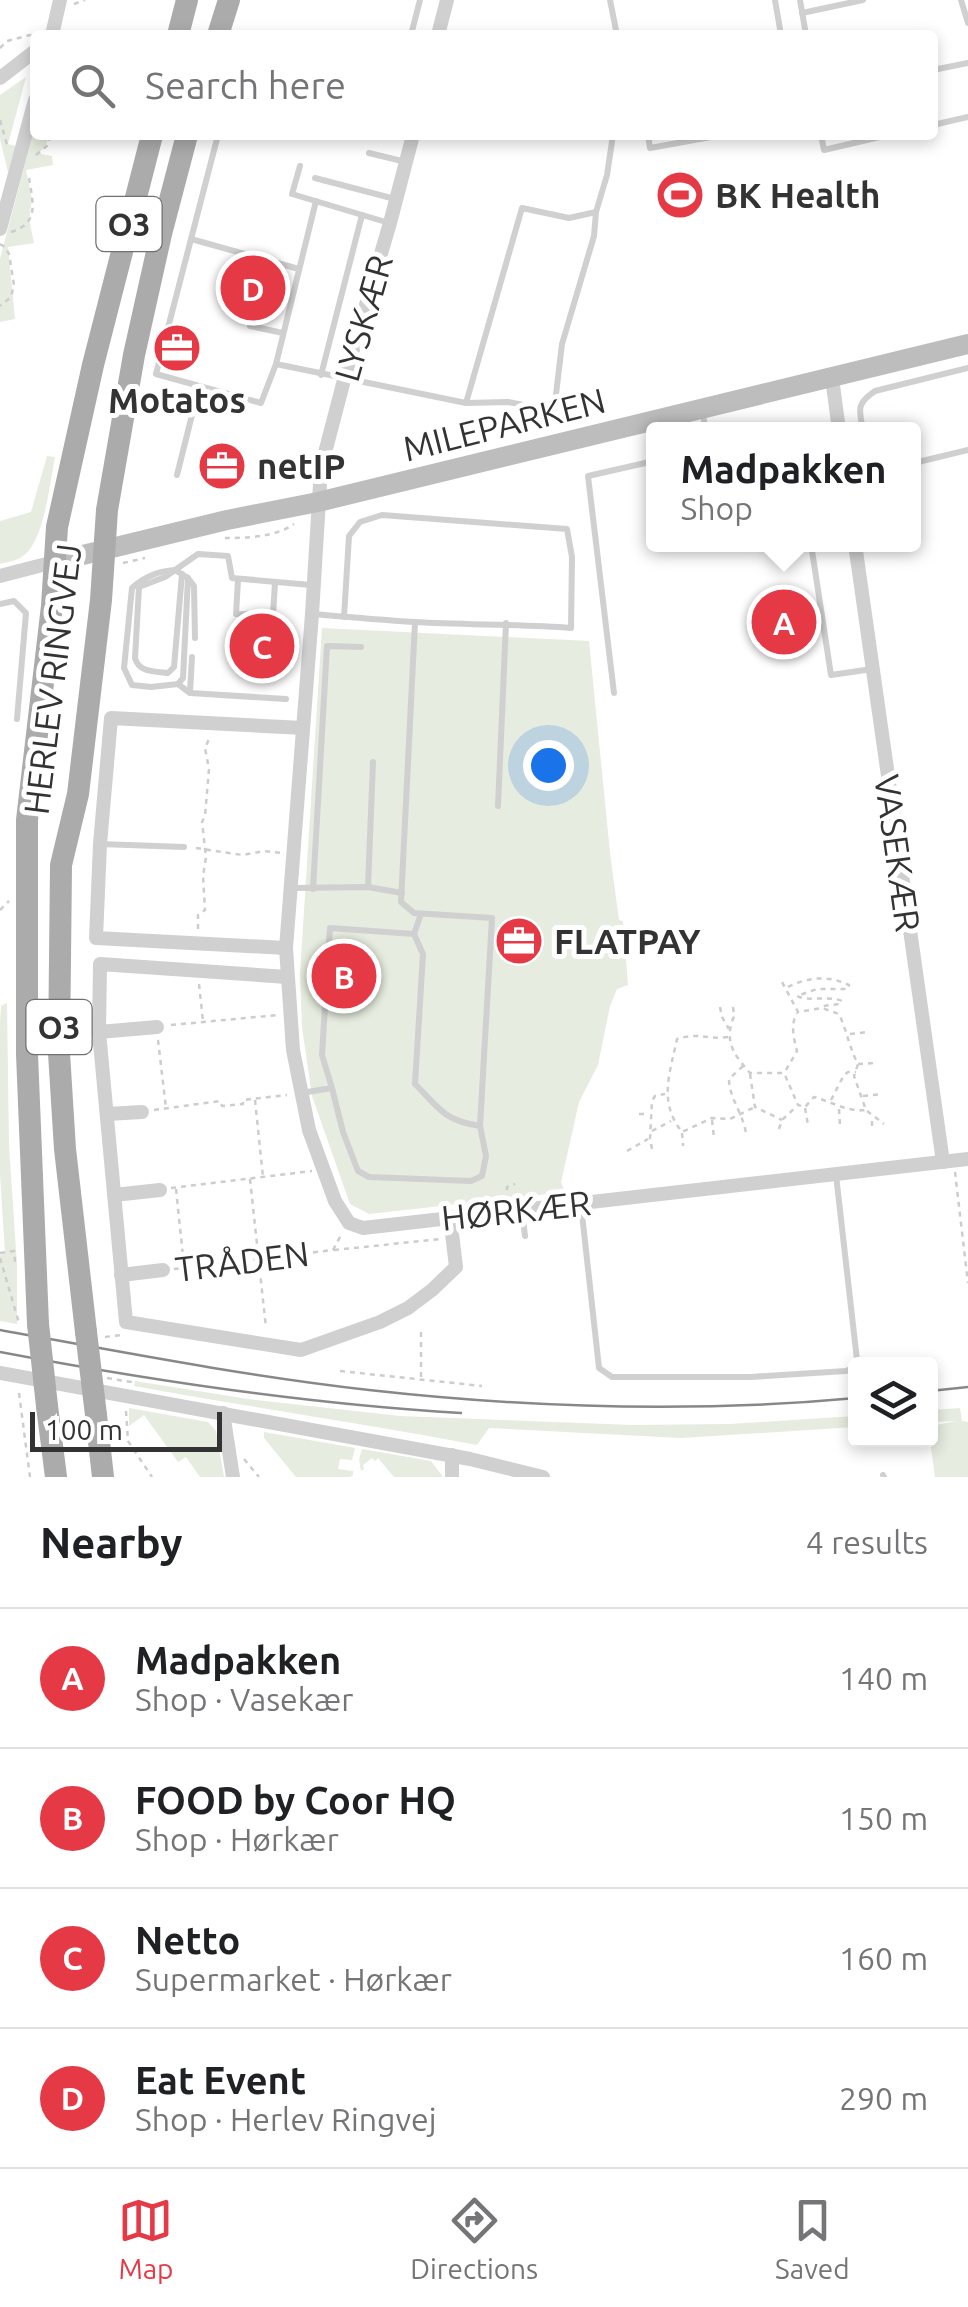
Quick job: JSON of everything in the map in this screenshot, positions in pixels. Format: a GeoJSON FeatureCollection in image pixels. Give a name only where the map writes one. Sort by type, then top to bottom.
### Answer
{"type":"FeatureCollection","features":[{"type":"Feature","properties":{"kind":"main road"},"geometry":{"type":"LineString","coordinates":[[179,30],[188,0]]}},
{"type":"Feature","properties":{"kind":"main road"},"geometry":{"type":"LineString","coordinates":[[220,30],[229,0]]}},
{"type":"Feature","properties":{"kind":"main road","name":"HERLEV RINGVEJ"},"geometry":{"type":"LineString","coordinates":[[56,1477],[38,1324],[27,1054],[27,820],[52,606],[57,527],[93,364],[151,140]]}},
{"type":"Feature","properties":{"kind":"main road","name":"HERLEV RINGVEJ"},"geometry":{"type":"LineString","coordinates":[[103,1477],[65,1149],[58,1053],[61,865],[78,794],[101,600],[113,556],[107,510],[134,355],[186,140]]}},
{"type":"Feature","properties":{"kind":"street"},"geometry":{"type":"LineString","coordinates":[[53,30],[60,0]]}},
{"type":"Feature","properties":{"kind":"street"},"geometry":{"type":"LineString","coordinates":[[439,30],[447,0]]}},
{"type":"Feature","properties":{"kind":"street"},"geometry":{"type":"LineString","coordinates":[[0,78],[30,55]]}},
{"type":"Feature","properties":{"kind":"street"},"geometry":{"type":"LineString","coordinates":[[0,230],[30,118]]}},
{"type":"Feature","properties":{"kind":"street","name":"LYSKÆR"},"geometry":{"type":"LineString","coordinates":[[318,502],[321,468],[411,140]]}},
{"type":"Feature","properties":{"kind":"street","name":"MILEPARKEN"},"geometry":{"type":"LineString","coordinates":[[704,420],[832,378],[968,344]]}},
{"type":"Feature","properties":{"kind":"street"},"geometry":{"type":"LineString","coordinates":[[832,378],[838,422]]}},
{"type":"Feature","properties":{"kind":"street","name":"MILEPARKEN"},"geometry":{"type":"LineString","coordinates":[[54,562],[113,556],[259,513],[646,432]]}},
{"type":"Feature","properties":{"kind":"street"},"geometry":{"type":"LineString","coordinates":[[318,502],[287,978],[300,1093],[309,1130],[335,1200],[348,1222]]}},
{"type":"Feature","properties":{"kind":"street","name":"VASEKÆR"},"geometry":{"type":"LineString","coordinates":[[856,552],[872,669],[955,1161]]}},
{"type":"Feature","properties":{"kind":"street"},"geometry":{"type":"LineString","coordinates":[[0,576],[54,562]]}},
{"type":"Feature","properties":{"kind":"street"},"geometry":{"type":"LineString","coordinates":[[286,948],[96,938],[100,844],[110,718],[215,723],[302,735]]}},
{"type":"Feature","properties":{"kind":"street"},"geometry":{"type":"LineString","coordinates":[[287,978],[100,964],[99,1032],[126,1322],[300,1350],[380,1322],[432,1290],[456,1267],[450,1216]]}},
{"type":"Feature","properties":{"kind":"street"},"geometry":{"type":"LineString","coordinates":[[99,1032],[157,1027]]}},
{"type":"Feature","properties":{"kind":"street"},"geometry":{"type":"LineString","coordinates":[[107,1114],[142,1112]]}},
{"type":"Feature","properties":{"kind":"street","name":"HØRKÆR"},"geometry":{"type":"LineString","coordinates":[[348,1222],[363,1228],[955,1161]]}},
{"type":"Feature","properties":{"kind":"street"},"geometry":{"type":"LineString","coordinates":[[114,1195],[168,1189]]}},
{"type":"Feature","properties":{"kind":"street","name":"TRÅDEN"},"geometry":{"type":"LineString","coordinates":[[121,1275],[163,1270]]}},
{"type":"Feature","properties":{"kind":"street"},"geometry":{"type":"LineString","coordinates":[[0,1373],[128,1388],[224,1413],[452,1454],[543,1477]]}},
{"type":"Feature","properties":{"kind":"street"},"geometry":{"type":"LineString","coordinates":[[224,1413],[232,1471]]}},
{"type":"Feature","properties":{"kind":"street"},"geometry":{"type":"LineString","coordinates":[[452,1454],[452,1477]]}},
{"type":"Feature","properties":{"kind":"lane"},"geometry":{"type":"LineString","coordinates":[[412,30],[420,0]]}},
{"type":"Feature","properties":{"kind":"lane"},"geometry":{"type":"LineString","coordinates":[[610,0],[616,30]]}},
{"type":"Feature","properties":{"kind":"lane"},"geometry":{"type":"LineString","coordinates":[[775,0],[780,30]]}},
{"type":"Feature","properties":{"kind":"lane"},"geometry":{"type":"LineString","coordinates":[[800,0],[805,30]]}},
{"type":"Feature","properties":{"kind":"lane"},"geometry":{"type":"LineString","coordinates":[[802,13],[863,0]]}},
{"type":"Feature","properties":{"kind":"lane"},"geometry":{"type":"LineString","coordinates":[[961,0],[968,23]]}},
{"type":"Feature","properties":{"kind":"lane"},"geometry":{"type":"LineString","coordinates":[[938,69],[968,62]]}},
{"type":"Feature","properties":{"kind":"lane"},"geometry":{"type":"LineString","coordinates":[[938,124],[968,117]]}},
{"type":"Feature","properties":{"kind":"lane"},"geometry":{"type":"LineString","coordinates":[[217,140],[156,374],[261,404],[276,364],[316,201]]}},
{"type":"Feature","properties":{"kind":"lane"},"geometry":{"type":"LineString","coordinates":[[276,364],[466,404],[508,402],[554,411],[562,344],[594,236],[613,140]]}},
{"type":"Feature","properties":{"kind":"lane"},"geometry":{"type":"LineString","coordinates":[[649,140],[650,148],[694,140]]}},
{"type":"Feature","properties":{"kind":"lane"},"geometry":{"type":"LineString","coordinates":[[822,140],[824,150],[867,140]]}},
{"type":"Feature","properties":{"kind":"lane"},"geometry":{"type":"LineString","coordinates":[[368,153],[406,162]]}},
{"type":"Feature","properties":{"kind":"lane"},"geometry":{"type":"LineString","coordinates":[[300,166],[292,194],[390,224]]}},
{"type":"Feature","properties":{"kind":"lane"},"geometry":{"type":"LineString","coordinates":[[316,178],[396,200]]}},
{"type":"Feature","properties":{"kind":"lane"},"geometry":{"type":"LineString","coordinates":[[466,404],[522,208],[569,218],[596,212]]}},
{"type":"Feature","properties":{"kind":"lane"},"geometry":{"type":"LineString","coordinates":[[320,375],[362,215]]}},
{"type":"Feature","properties":{"kind":"lane"},"geometry":{"type":"LineString","coordinates":[[191,239],[299,269]]}},
{"type":"Feature","properties":{"kind":"lane"},"geometry":{"type":"LineString","coordinates":[[250,326],[284,333]]}},
{"type":"Feature","properties":{"kind":"lane"},"geometry":{"type":"LineString","coordinates":[[862,422],[862,399],[875,391],[968,368]]}},
{"type":"Feature","properties":{"kind":"lane"},"geometry":{"type":"LineString","coordinates":[[177,475],[199,387]]}},
{"type":"Feature","properties":{"kind":"lane"},"geometry":{"type":"LineString","coordinates":[[921,461],[968,450]]}},
{"type":"Feature","properties":{"kind":"lane"},"geometry":{"type":"LineString","coordinates":[[614,692],[588,476],[646,464]]}},
{"type":"Feature","properties":{"kind":"lane"},"geometry":{"type":"LineString","coordinates":[[312,614],[415,622],[572,628],[572,557],[567,528],[382,516],[360,522],[349,536],[344,616]]}},
{"type":"Feature","properties":{"kind":"lane"},"geometry":{"type":"LineString","coordinates":[[812,552],[831,675],[872,669]]}},
{"type":"Feature","properties":{"kind":"lane"},"geometry":{"type":"LineString","coordinates":[[182,574],[139,587],[134,658],[145,670],[168,673],[174,667],[182,574],[198,554],[228,556],[232,578],[314,585]]}},
{"type":"Feature","properties":{"kind":"lane"},"geometry":{"type":"LineString","coordinates":[[195,638],[194,586],[182,574],[164,571],[141,579],[132,588],[124,668],[132,685],[178,684],[190,693],[286,699]]}},
{"type":"Feature","properties":{"kind":"lane"},"geometry":{"type":"LineString","coordinates":[[178,684],[183,678],[182,574]]}},
{"type":"Feature","properties":{"kind":"lane"},"geometry":{"type":"LineString","coordinates":[[238,579],[236,614],[273,616],[275,583]]}},
{"type":"Feature","properties":{"kind":"lane"},"geometry":{"type":"LineString","coordinates":[[0,604],[14,601],[26,613],[17,719]]}},
{"type":"Feature","properties":{"kind":"lane"},"geometry":{"type":"LineString","coordinates":[[414,934],[330,928],[322,1055],[358,1171],[370,1177],[472,1180],[482,1176],[486,1156],[480,1126],[492,918],[414,914],[401,902],[415,622]]}},
{"type":"Feature","properties":{"kind":"lane"},"geometry":{"type":"LineString","coordinates":[[498,806],[506,624]]}},
{"type":"Feature","properties":{"kind":"lane"},"geometry":{"type":"LineString","coordinates":[[313,889],[327,646],[362,648]]}},
{"type":"Feature","properties":{"kind":"lane"},"geometry":{"type":"LineString","coordinates":[[190,693],[192,657]]}},
{"type":"Feature","properties":{"kind":"lane"},"geometry":{"type":"LineString","coordinates":[[308,662],[326,662]]}},
{"type":"Feature","properties":{"kind":"lane"},"geometry":{"type":"LineString","coordinates":[[302,735],[322,743]]}},
{"type":"Feature","properties":{"kind":"lane"},"geometry":{"type":"LineString","coordinates":[[368,887],[373,762]]}},
{"type":"Feature","properties":{"kind":"lane"},"geometry":{"type":"LineString","coordinates":[[100,844],[184,847]]}},
{"type":"Feature","properties":{"kind":"lane"},"geometry":{"type":"LineString","coordinates":[[290,887],[368,887],[402,892]]}},
{"type":"Feature","properties":{"kind":"lane"},"geometry":{"type":"LineString","coordinates":[[421,914],[414,934],[424,954],[415,1084],[446,1116],[480,1126]]}},
{"type":"Feature","properties":{"kind":"lane"},"geometry":{"type":"LineString","coordinates":[[300,1093],[332,1088]]}},
{"type":"Feature","properties":{"kind":"lane"},"geometry":{"type":"LineString","coordinates":[[580,1203],[599,1368],[605,1374],[677,1378],[846,1371],[857,1360],[836,1174]]}},
{"type":"Feature","properties":{"kind":"lane"},"geometry":{"type":"LineString","coordinates":[[514,1210],[525,1236]]}},
{"type":"Feature","properties":{"kind":"path"},"geometry":{"type":"LineString","coordinates":[[0,48],[7,41],[30,35]]}},
{"type":"Feature","properties":{"kind":"path"},"geometry":{"type":"LineString","coordinates":[[0,120],[7,146],[29,176],[33,212],[31,220],[18,230],[0,230]]}},
{"type":"Feature","properties":{"kind":"path"},"geometry":{"type":"LineString","coordinates":[[19,159],[41,152],[49,140]]}},
{"type":"Feature","properties":{"kind":"path"},"geometry":{"type":"LineString","coordinates":[[0,244],[9,254],[14,285],[11,297],[0,306]]}},
{"type":"Feature","properties":{"kind":"path"},"geometry":{"type":"LineString","coordinates":[[228,538],[289,528],[318,502]]}},
{"type":"Feature","properties":{"kind":"path"},"geometry":{"type":"LineString","coordinates":[[113,556],[158,555]]}},
{"type":"Feature","properties":{"kind":"path"},"geometry":{"type":"LineString","coordinates":[[197,943],[198,916],[205,910],[202,876],[206,848],[202,822],[209,769],[205,748],[215,723]]}},
{"type":"Feature","properties":{"kind":"path"},"geometry":{"type":"LineString","coordinates":[[184,847],[244,855],[264,851],[293,854]]}},
{"type":"Feature","properties":{"kind":"path"},"geometry":{"type":"LineString","coordinates":[[0,910],[14,896]]}},
{"type":"Feature","properties":{"kind":"path"},"geometry":{"type":"LineString","coordinates":[[198,971],[203,1022]]}},
{"type":"Feature","properties":{"kind":"path"},"geometry":{"type":"LineString","coordinates":[[784,1073],[797,1052],[793,1032],[798,1012],[842,1003],[823,997],[797,996],[818,989],[848,990],[849,986],[830,978],[816,978],[785,988]]}},
{"type":"Feature","properties":{"kind":"path"},"geometry":{"type":"LineString","coordinates":[[782,982],[798,1012]]}},
{"type":"Feature","properties":{"kind":"path"},"geometry":{"type":"LineString","coordinates":[[729,1030],[734,1007]]}},
{"type":"Feature","properties":{"kind":"path"},"geometry":{"type":"LineString","coordinates":[[720,1008],[729,1030],[731,1051],[750,1073],[755,1107]]}},
{"type":"Feature","properties":{"kind":"path"},"geometry":{"type":"LineString","coordinates":[[822,1008],[839,1014],[849,1034],[848,1044],[858,1064],[854,1076],[866,1110]]}},
{"type":"Feature","properties":{"kind":"path"},"geometry":{"type":"LineString","coordinates":[[166,1108],[157,1027],[289,1013]]}},
{"type":"Feature","properties":{"kind":"path"},"geometry":{"type":"LineString","coordinates":[[849,1034],[868,1032]]}},
{"type":"Feature","properties":{"kind":"path"},"geometry":{"type":"LineString","coordinates":[[683,1146],[682,1132],[673,1120],[666,1093],[677,1040],[693,1034],[715,1039],[730,1037]]}},
{"type":"Feature","properties":{"kind":"path"},"geometry":{"type":"LineString","coordinates":[[797,1052],[805,1050]]}},
{"type":"Feature","properties":{"kind":"path"},"geometry":{"type":"LineString","coordinates":[[858,1064],[875,1063]]}},
{"type":"Feature","properties":{"kind":"path"},"geometry":{"type":"LineString","coordinates":[[721,1080],[730,1079],[744,1066]]}},
{"type":"Feature","properties":{"kind":"path"},"geometry":{"type":"LineString","coordinates":[[830,1102],[844,1075],[856,1072]]}},
{"type":"Feature","properties":{"kind":"path"},"geometry":{"type":"LineString","coordinates":[[750,1073],[784,1073]]}},
{"type":"Feature","properties":{"kind":"path"},"geometry":{"type":"LineString","coordinates":[[784,1073],[798,1105],[804,1107]]}},
{"type":"Feature","properties":{"kind":"path"},"geometry":{"type":"LineString","coordinates":[[730,1079],[729,1088],[742,1113],[746,1134]]}},
{"type":"Feature","properties":{"kind":"path"},"geometry":{"type":"LineString","coordinates":[[142,1112],[220,1100],[222,1106],[243,1104],[243,1100],[300,1093]]}},
{"type":"Feature","properties":{"kind":"path"},"geometry":{"type":"LineString","coordinates":[[652,1150],[650,1114],[654,1096],[666,1093]]}},
{"type":"Feature","properties":{"kind":"path"},"geometry":{"type":"LineString","coordinates":[[863,1096],[882,1094]]}},
{"type":"Feature","properties":{"kind":"path"},"geometry":{"type":"LineString","coordinates":[[255,1098],[263,1177]]}},
{"type":"Feature","properties":{"kind":"path"},"geometry":{"type":"LineString","coordinates":[[804,1107],[814,1098],[839,1108],[866,1110],[884,1124]]}},
{"type":"Feature","properties":{"kind":"path"},"geometry":{"type":"LineString","coordinates":[[779,1129],[782,1120],[798,1105]]}},
{"type":"Feature","properties":{"kind":"path"},"geometry":{"type":"LineString","coordinates":[[682,1132],[712,1118],[730,1119],[755,1107]]}},
{"type":"Feature","properties":{"kind":"path"},"geometry":{"type":"LineString","coordinates":[[755,1107],[782,1120]]}},
{"type":"Feature","properties":{"kind":"path"},"geometry":{"type":"LineString","coordinates":[[804,1107],[808,1125]]}},
{"type":"Feature","properties":{"kind":"path"},"geometry":{"type":"LineString","coordinates":[[839,1108],[840,1126]]}},
{"type":"Feature","properties":{"kind":"path"},"geometry":{"type":"LineString","coordinates":[[638,1114],[650,1114]]}},
{"type":"Feature","properties":{"kind":"path"},"geometry":{"type":"LineString","coordinates":[[872,1115],[872,1126]]}},
{"type":"Feature","properties":{"kind":"path"},"geometry":{"type":"LineString","coordinates":[[712,1118],[714,1138]]}},
{"type":"Feature","properties":{"kind":"path"},"geometry":{"type":"LineString","coordinates":[[650,1132],[673,1120]]}},
{"type":"Feature","properties":{"kind":"path"},"geometry":{"type":"LineString","coordinates":[[627,1151],[650,1138]]}},
{"type":"Feature","properties":{"kind":"path"},"geometry":{"type":"LineString","coordinates":[[955,1161],[968,1282]]}},
{"type":"Feature","properties":{"kind":"path"},"geometry":{"type":"LineString","coordinates":[[184,1268],[168,1189],[323,1170]]}},
{"type":"Feature","properties":{"kind":"path"},"geometry":{"type":"LineString","coordinates":[[250,1179],[268,1345]]}},
{"type":"Feature","properties":{"kind":"path"},"geometry":{"type":"LineString","coordinates":[[514,1210],[507,1187],[515,1184]]}},
{"type":"Feature","properties":{"kind":"path","name":"TRÅDEN"},"geometry":{"type":"LineString","coordinates":[[163,1270],[333,1250],[348,1222]]}},
{"type":"Feature","properties":{"kind":"path"},"geometry":{"type":"LineString","coordinates":[[333,1250],[453,1237]]}},
{"type":"Feature","properties":{"kind":"path"},"geometry":{"type":"LineString","coordinates":[[0,1253],[14,1251],[15,1262],[23,1261]]}},
{"type":"Feature","properties":{"kind":"path"},"geometry":{"type":"LineString","coordinates":[[421,1328],[421,1379]]}},
{"type":"Feature","properties":{"kind":"path"},"geometry":{"type":"LineString","coordinates":[[340,1370],[482,1386]]}},
{"type":"Feature","properties":{"kind":"path"},"geometry":{"type":"LineString","coordinates":[[18,1376],[30,1477]]}},
{"type":"Feature","properties":{"kind":"path"},"geometry":{"type":"LineString","coordinates":[[112,1378],[128,1388],[128,1440],[152,1477]]}},
{"type":"Feature","properties":{"kind":"path"},"geometry":{"type":"LineString","coordinates":[[232,1471],[242,1458],[260,1477]]}},
{"type":"Feature","properties":{"kind":"shaded area"},"geometry":{"type":"Polygon","coordinates":[[[26,77],[8,144],[16,146],[8,172],[0,139],[0,95],[26,77]]]}},
{"type":"Feature","properties":{"kind":"shaded area"},"geometry":{"type":"Polygon","coordinates":[[[31,140],[48,140],[40,152],[52,156],[53,165],[26,170],[34,243],[8,247],[15,319],[0,322],[0,259],[31,140]]]}},
{"type":"Feature","properties":{"kind":"shaded area"},"geometry":{"type":"Polygon","coordinates":[[[47,456],[55,457],[36,538],[23,556],[0,564],[0,521],[31,512],[47,456]]]}},
{"type":"Feature","properties":{"kind":"shaded area"},"geometry":{"type":"Polygon","coordinates":[[[322,628],[589,641],[610,853],[619,920],[623,921],[628,985],[617,989],[598,1065],[579,1102],[561,1182],[565,1192],[369,1214],[350,1204],[312,1096],[302,1027],[300,974],[322,628]]]}},
{"type":"Feature","properties":{"kind":"shaded area"},"geometry":{"type":"Polygon","coordinates":[[[7,1003],[17,1324],[0,1321],[0,1255],[5,1253],[0,1174],[0,1023],[1,1006],[7,1003]]]}},
{"type":"Feature","properties":{"kind":"shaded area"},"geometry":{"type":"Polygon","coordinates":[[[135,1381],[248,1399],[400,1416],[632,1425],[848,1416],[848,1427],[681,1438],[489,1428],[477,1445],[134,1386],[135,1381]]]}},
{"type":"Feature","properties":{"kind":"shaded area"},"geometry":{"type":"Polygon","coordinates":[[[129,1408],[208,1422],[216,1431],[224,1477],[200,1477],[186,1457],[178,1462],[144,1415],[129,1426],[129,1408]]]}},
{"type":"Feature","properties":{"kind":"shaded area"},"geometry":{"type":"Polygon","coordinates":[[[960,1408],[962,1421],[968,1422],[968,1477],[935,1477],[931,1447],[938,1447],[938,1425],[956,1421],[938,1422],[938,1410],[960,1408]]]}},
{"type":"Feature","properties":{"kind":"shaded area"},"geometry":{"type":"Polygon","coordinates":[[[264,1432],[355,1448],[352,1460],[340,1459],[338,1469],[353,1471],[353,1475],[296,1477],[264,1438],[264,1432]]]}},
{"type":"Feature","properties":{"kind":"shaded area"},"geometry":{"type":"Polygon","coordinates":[[[362,1449],[431,1461],[443,1477],[394,1477],[378,1458],[372,1458],[361,1471],[362,1449]]]}},
{"type":"Feature","properties":{"kind":"tram line"},"geometry":{"type":"LineString","coordinates":[[0,1330],[276,1378],[490,1401],[673,1407],[848,1399]]}},
{"type":"Feature","properties":{"kind":"tram line"},"geometry":{"type":"LineString","coordinates":[[0,1352],[229,1390],[461,1413]]}},
{"type":"Feature","properties":{"kind":"tram line"},"geometry":{"type":"LineString","coordinates":[[938,1390],[968,1387]]}},
{"type":"Feature","properties":{"kind":"place","name":"BK Health"},"geometry":{"type":"Point","coordinates":[680,195]}},
{"type":"Feature","properties":{"kind":"place","name":"Eat Event"},"geometry":{"type":"Point","coordinates":[253,288]}},
{"type":"Feature","properties":{"kind":"place","name":"Motatos"},"geometry":{"type":"Point","coordinates":[177,348]}},
{"type":"Feature","properties":{"kind":"place","name":"netIP"},"geometry":{"type":"Point","coordinates":[222,466]}},
{"type":"Feature","properties":{"kind":"place","name":"Madpakken"},"geometry":{"type":"Point","coordinates":[784,622]}},
{"type":"Feature","properties":{"kind":"place","name":"Netto"},"geometry":{"type":"Point","coordinates":[262,646]}},
{"type":"Feature","properties":{"kind":"place","name":"FLATPAY"},"geometry":{"type":"Point","coordinates":[519,941]}},
{"type":"Feature","properties":{"kind":"place","name":"FOOD by Coor HQ"},"geometry":{"type":"Point","coordinates":[344,976]}}]}
